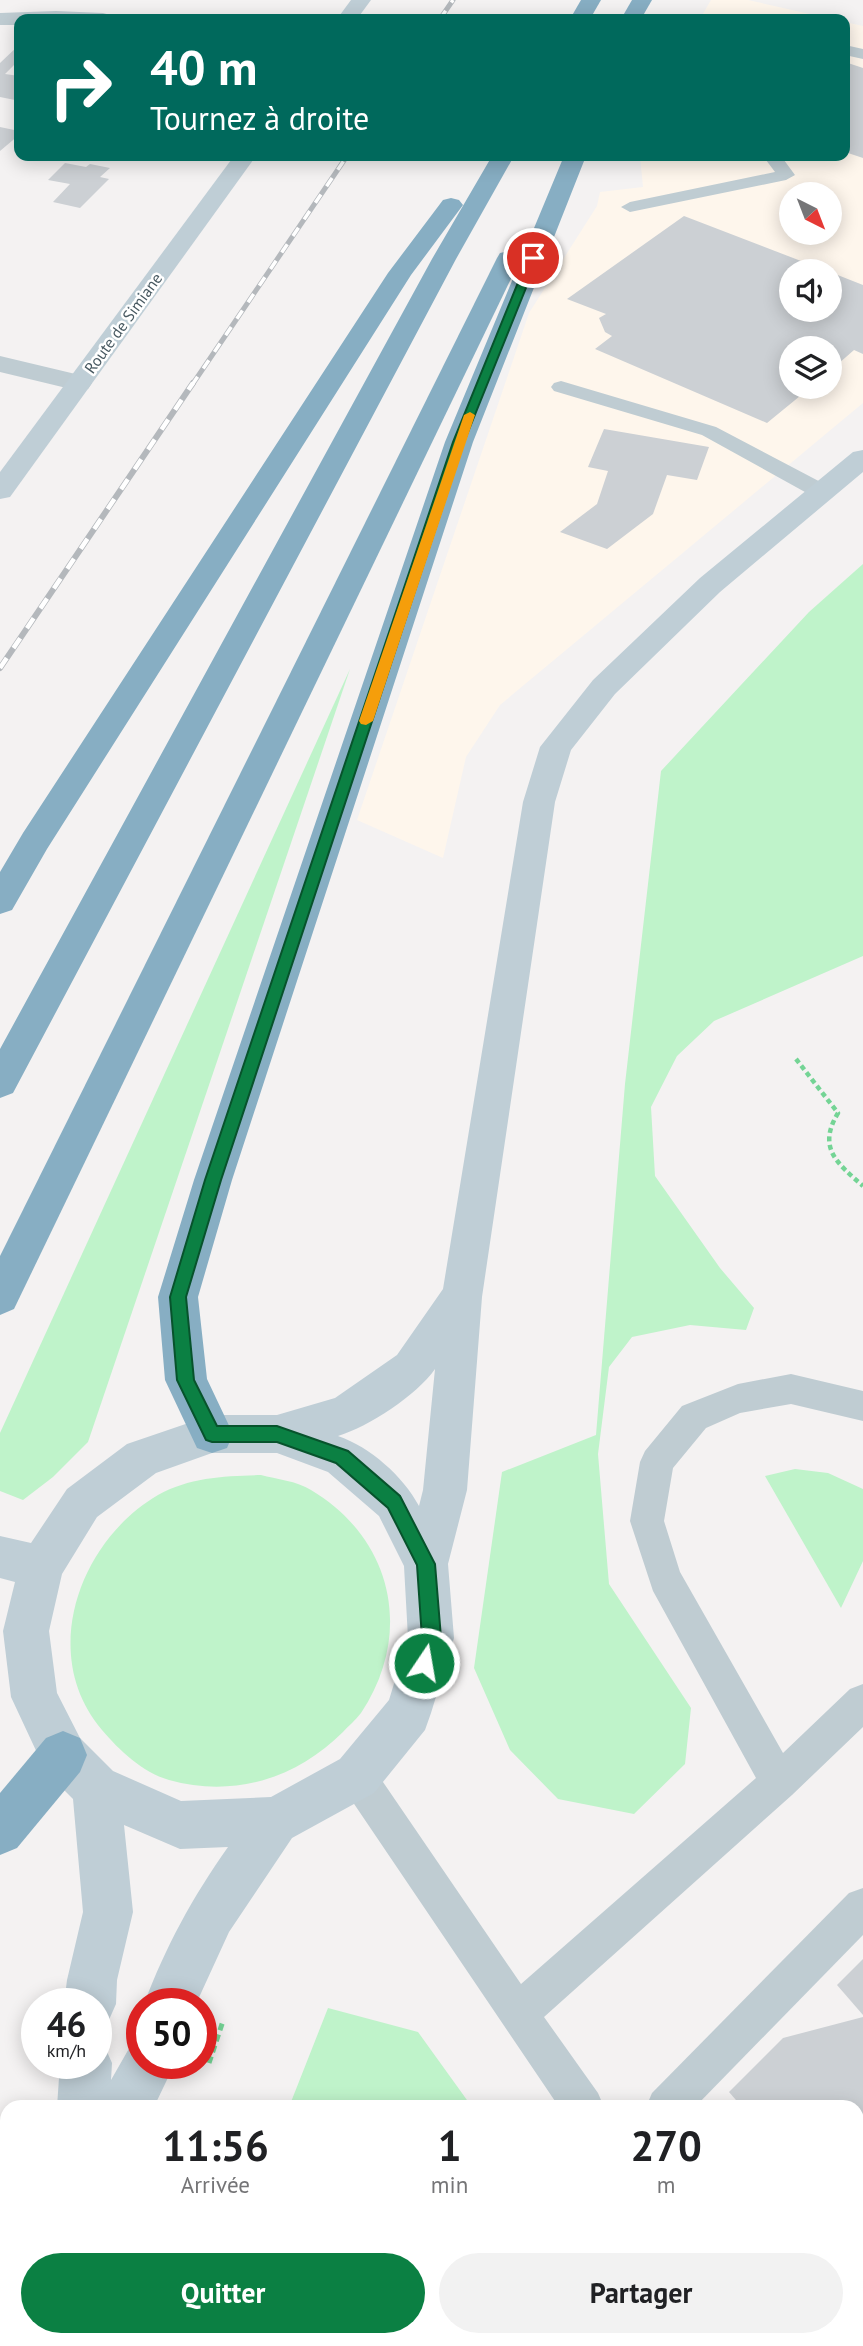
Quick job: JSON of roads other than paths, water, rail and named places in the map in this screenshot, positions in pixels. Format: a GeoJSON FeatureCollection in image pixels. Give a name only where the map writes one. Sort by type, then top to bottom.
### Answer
{"type":"FeatureCollection","features":[{"type":"Feature","properties":{"kind":"highway"},"geometry":{"type":"LineString","coordinates":[[0,901],[35,841],[400,273],[483,161]]}},
{"type":"Feature","properties":{"kind":"highway"},"geometry":{"type":"LineString","coordinates":[[0,1083],[444,259],[500,161]]}},
{"type":"Feature","properties":{"kind":"highway"},"geometry":{"type":"LineString","coordinates":[[0,1297],[558,161]]}},
{"type":"Feature","properties":{"kind":"highway"},"geometry":{"type":"LineString","coordinates":[[212,1434],[186,1380],[178,1297],[213,1180],[459,442],[573,161]]}},
{"type":"Feature","properties":{"kind":"highway"},"geometry":{"type":"LineString","coordinates":[[0,1831],[80,1771]]}},
{"type":"Feature","properties":{"kind":"main road","name":"Route de Simiane"},"geometry":{"type":"LineString","coordinates":[[0,491],[241,161]]}},
{"type":"Feature","properties":{"kind":"main road"},"geometry":{"type":"LineString","coordinates":[[80,1771],[180,1825],[275,1821],[357,1776],[408,1713],[432,1638],[426,1564],[445,1490],[462,1297],[539,802],[556,747],[604,687],[691,603],[863,458]]}},
{"type":"Feature","properties":{"kind":"main road"},"geometry":{"type":"LineString","coordinates":[[91,1988],[107,1912],[80,1771],[33,1697],[21,1562],[82,1503],[142,1458],[212,1434],[277,1434],[347,1414],[412,1368],[462,1297]]}},
{"type":"Feature","properties":{"kind":"main road"},"geometry":{"type":"LineString","coordinates":[[277,1434],[342,1457],[384,1493],[394,1502],[426,1564]]}},
{"type":"Feature","properties":{"kind":"main road"},"geometry":{"type":"LineString","coordinates":[[176,1988],[211,1914],[275,1821]]}},
{"type":"Feature","properties":{"kind":"main road"},"geometry":{"type":"LineString","coordinates":[[83,2100],[85,2079]]}},
{"type":"Feature","properties":{"kind":"main road"},"geometry":{"type":"LineString","coordinates":[[129,2100],[140,2079]]}},
{"type":"Feature","properties":{"kind":"street"},"geometry":{"type":"LineString","coordinates":[[0,364],[79,383]]}},
{"type":"Feature","properties":{"kind":"lane"},"geometry":{"type":"LineString","coordinates":[[630,206],[786,175],[776,161]]}},
{"type":"Feature","properties":{"kind":"lane"},"geometry":{"type":"LineString","coordinates":[[561,387],[709,431],[822,492]]}},
{"type":"Feature","properties":{"kind":"lane"},"geometry":{"type":"LineString","coordinates":[[779,1782],[665,1579],[646,1521],[657,1462],[694,1417],[738,1399],[790,1389],[863,1406]]}},
{"type":"Feature","properties":{"kind":"lane"},"geometry":{"type":"LineString","coordinates":[[518,2014],[779,1782],[863,1702]]}},
{"type":"Feature","properties":{"kind":"lane"},"geometry":{"type":"LineString","coordinates":[[357,1776],[579,2100]]}},
{"type":"Feature","properties":{"kind":"lane"},"geometry":{"type":"LineString","coordinates":[[673,2100],[863,1908]]}},
{"type":"Feature","properties":{"kind":"railway"},"geometry":{"type":"LineString","coordinates":[[443,14],[453,0]]}},
{"type":"Feature","properties":{"kind":"railway"},"geometry":{"type":"LineString","coordinates":[[192,385],[344,161]]}},
{"type":"Feature","properties":{"kind":"railway"},"geometry":{"type":"LineString","coordinates":[[0,668],[193,383]]}}]}
